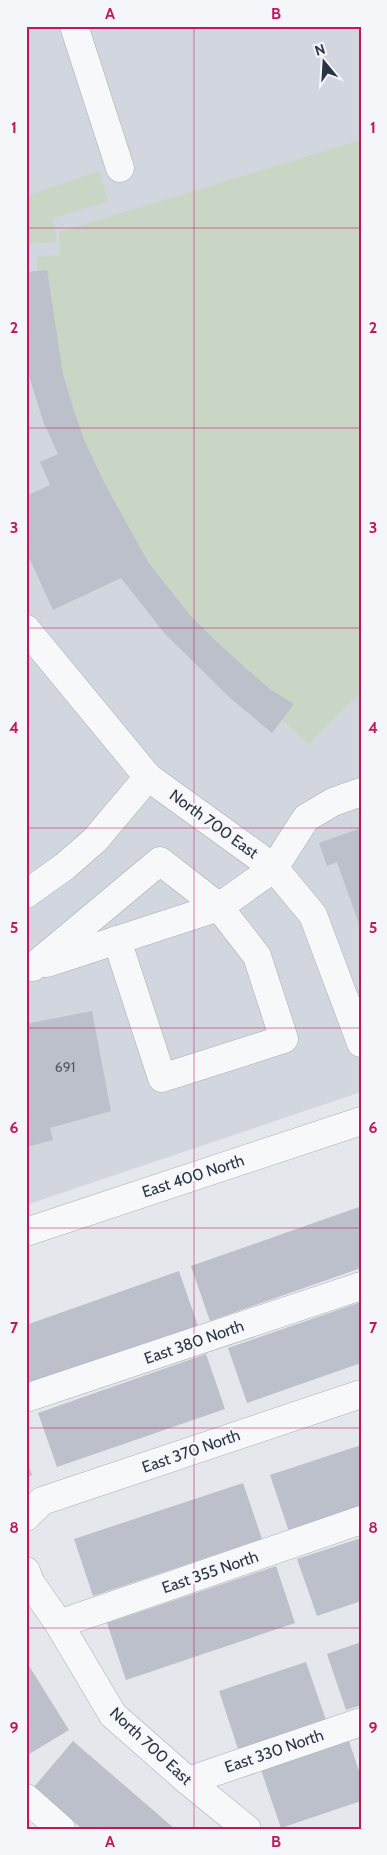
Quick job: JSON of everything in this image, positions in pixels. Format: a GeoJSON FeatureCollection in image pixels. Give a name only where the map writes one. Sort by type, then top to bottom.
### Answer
{"type":"FeatureCollection","features":[{"type":"Feature","properties":{"kind":"street"},"geometry":{"type":"LineString","coordinates":[[74,26],[120,168]]}},
{"type":"Feature","properties":{"kind":"street","name":"North 700 East"},"geometry":{"type":"LineString","coordinates":[[26,629],[148,776],[274,868],[313,916],[361,1043]]}},
{"type":"Feature","properties":{"kind":"street"},"geometry":{"type":"LineString","coordinates":[[26,894],[64,867],[95,840],[148,776]]}},
{"type":"Feature","properties":{"kind":"street"},"geometry":{"type":"LineString","coordinates":[[29,968],[218,907],[274,868],[306,818],[333,802],[361,792]]}},
{"type":"Feature","properties":{"kind":"street"},"geometry":{"type":"LineString","coordinates":[[29,968],[160,862],[218,907],[257,956],[284,1038],[162,1078],[117,940]]}},
{"type":"Feature","properties":{"kind":"street","name":"East 400 North"},"geometry":{"type":"LineString","coordinates":[[26,1232],[361,1121]]}},
{"type":"Feature","properties":{"kind":"street","name":"East 380 North"},"geometry":{"type":"LineString","coordinates":[[26,1398],[361,1286]]}},
{"type":"Feature","properties":{"kind":"street","name":"East 370 North"},"geometry":{"type":"LineString","coordinates":[[26,1517],[42,1501],[361,1394]]}},
{"type":"Feature","properties":{"kind":"street","name":"East 355 North"},"geometry":{"type":"LineString","coordinates":[[59,1624],[361,1520]]}},
{"type":"Feature","properties":{"kind":"street","name":"North 700 East"},"geometry":{"type":"LineString","coordinates":[[26,1571],[30,1582],[59,1624],[113,1715],[188,1781],[247,1829]]}},
{"type":"Feature","properties":{"kind":"street","name":"East 330 North"},"geometry":{"type":"LineString","coordinates":[[188,1781],[361,1722]]}},
{"type":"Feature","properties":{"kind":"street"},"geometry":{"type":"LineString","coordinates":[[26,1798],[61,1829]]}},
{"type":"Feature","properties":{"kind":"shaded area"},"geometry":{"type":"Polygon","coordinates":[[[26,26],[361,26],[361,1092],[26,1205],[26,26]]]}},
{"type":"Feature","properties":{"kind":"green space"},"geometry":{"type":"Polygon","coordinates":[[[361,140],[361,692],[309,744],[213,658],[86,474],[40,298],[36,257],[60,255],[59,232],[361,140]]]}},
{"type":"Feature","properties":{"kind":"green space"},"geometry":{"type":"Polygon","coordinates":[[[99,171],[108,201],[52,219],[56,231],[56,242],[30,244],[29,251],[26,251],[26,196],[99,171]]]}},
{"type":"Feature","properties":{"kind":"building"},"geometry":{"type":"Polygon","coordinates":[[[47,270],[63,374],[85,442],[105,484],[148,562],[189,614],[219,644],[271,690],[294,704],[272,733],[229,697],[165,634],[121,578],[53,610],[26,551],[26,496],[50,485],[40,462],[58,454],[43,421],[26,363],[26,272],[47,270]]]}},
{"type":"Feature","properties":{"kind":"building"},"geometry":{"type":"Polygon","coordinates":[[[361,828],[360,927],[337,862],[327,866],[319,843],[361,828]]]}},
{"type":"Feature","properties":{"kind":"building"},"geometry":{"type":"Polygon","coordinates":[[[92,1011],[111,1111],[50,1128],[53,1140],[26,1147],[26,1024],[92,1011]]]}},
{"type":"Feature","properties":{"kind":"building"},"geometry":{"type":"Polygon","coordinates":[[[359,1207],[361,1268],[210,1321],[191,1266],[359,1207]]]}},
{"type":"Feature","properties":{"kind":"building"},"geometry":{"type":"Polygon","coordinates":[[[179,1271],[198,1326],[30,1385],[26,1373],[26,1325],[179,1271]]]}},
{"type":"Feature","properties":{"kind":"building"},"geometry":{"type":"Polygon","coordinates":[[[361,1302],[361,1363],[247,1403],[228,1348],[361,1302]]]}},
{"type":"Feature","properties":{"kind":"building"},"geometry":{"type":"Polygon","coordinates":[[[206,1354],[225,1409],[57,1467],[38,1413],[206,1354]]]}},
{"type":"Feature","properties":{"kind":"building"},"geometry":{"type":"Polygon","coordinates":[[[361,1445],[361,1508],[289,1532],[270,1475],[361,1445]]]}},
{"type":"Feature","properties":{"kind":"building"},"geometry":{"type":"Polygon","coordinates":[[[26,1457],[32,1475],[26,1477],[26,1457]]]}},
{"type":"Feature","properties":{"kind":"building"},"geometry":{"type":"Polygon","coordinates":[[[243,1483],[262,1539],[93,1596],[74,1539],[243,1483]]]}},
{"type":"Feature","properties":{"kind":"building"},"geometry":{"type":"Polygon","coordinates":[[[361,1538],[361,1601],[317,1616],[297,1559],[361,1538]]]}},
{"type":"Feature","properties":{"kind":"building"},"geometry":{"type":"Polygon","coordinates":[[[276,1566],[295,1623],[126,1680],[107,1623],[276,1566]]]}},
{"type":"Feature","properties":{"kind":"building"},"geometry":{"type":"Polygon","coordinates":[[[361,1642],[361,1705],[346,1710],[327,1654],[361,1642]]]}},
{"type":"Feature","properties":{"kind":"building"},"geometry":{"type":"Polygon","coordinates":[[[26,1661],[69,1730],[26,1756],[26,1661]]]}},
{"type":"Feature","properties":{"kind":"building"},"geometry":{"type":"Polygon","coordinates":[[[306,1662],[326,1720],[238,1749],[219,1691],[306,1662]]]}},
{"type":"Feature","properties":{"kind":"building"},"geometry":{"type":"Polygon","coordinates":[[[73,1741],[175,1829],[82,1829],[34,1787],[73,1741]]]}},
{"type":"Feature","properties":{"kind":"building"},"geometry":{"type":"Polygon","coordinates":[[[349,1741],[361,1777],[361,1801],[281,1828],[261,1770],[349,1741]]]}}]}
